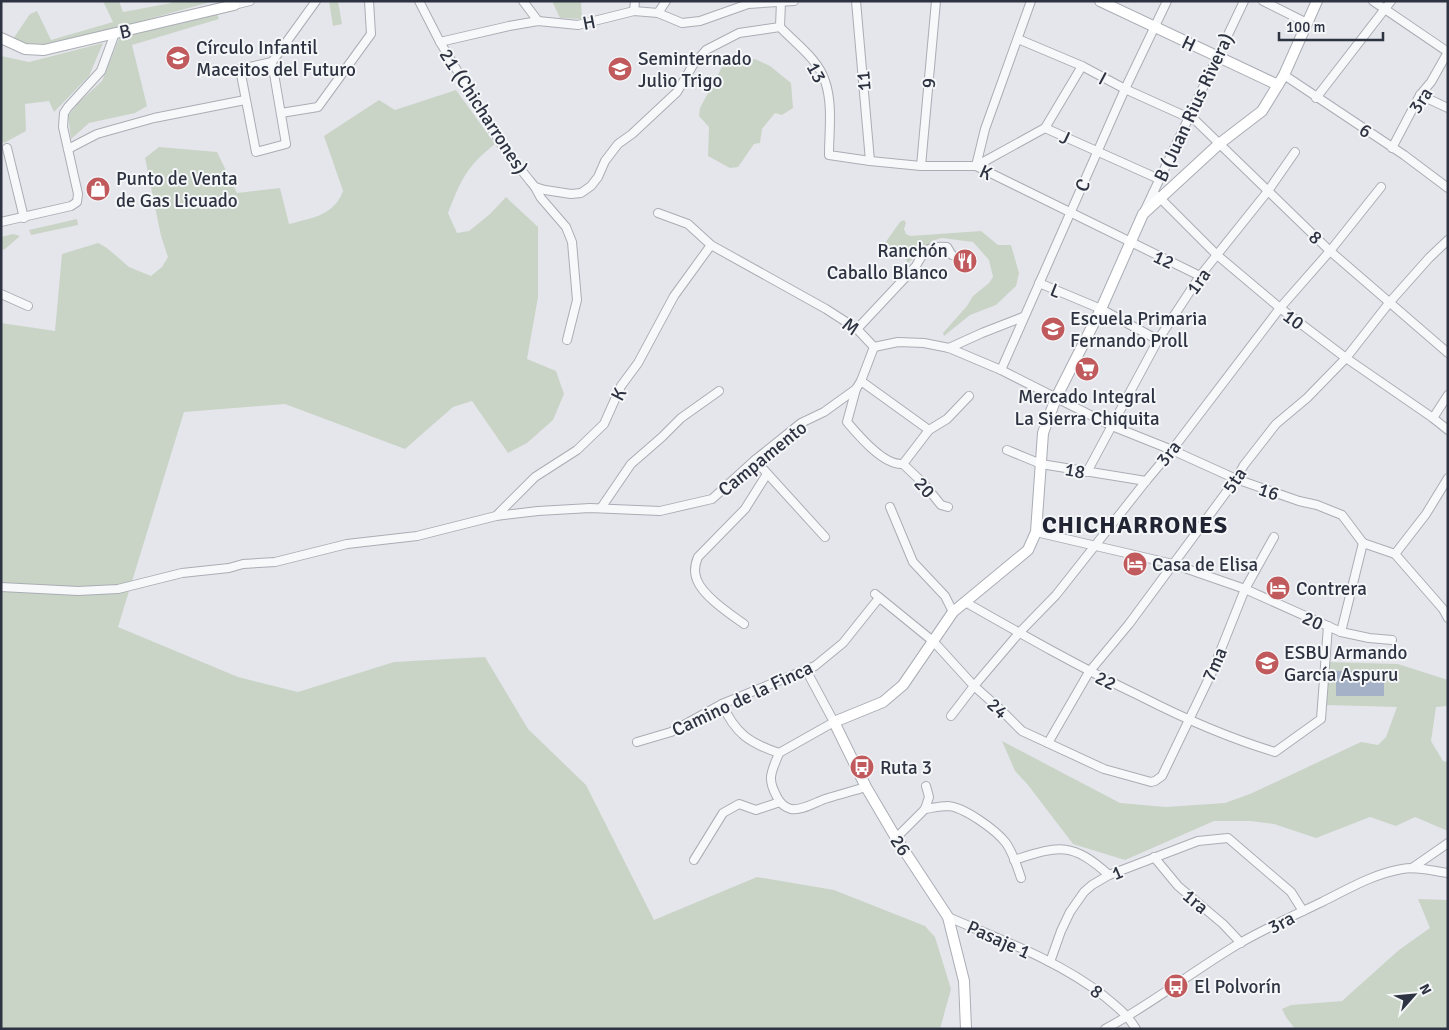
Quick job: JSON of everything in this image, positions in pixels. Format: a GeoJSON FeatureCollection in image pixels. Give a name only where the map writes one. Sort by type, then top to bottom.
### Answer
{"type":"FeatureCollection","features":[{"type":"Feature","properties":{"kind":"street","name":"B"},"geometry":{"type":"LineString","coordinates":[[1,38],[25,50],[37,51],[250,1]]}},
{"type":"Feature","properties":{"kind":"street"},"geometry":{"type":"LineString","coordinates":[[272,62],[286,144],[256,152],[240,69],[272,62],[316,1]]}},
{"type":"Feature","properties":{"kind":"street"},"geometry":{"type":"LineString","coordinates":[[280,113],[318,107],[371,34],[369,1]]}},
{"type":"Feature","properties":{"kind":"street","name":"21 (Chicharrones)"},"geometry":{"type":"LineString","coordinates":[[419,1],[440,42],[503,147],[536,187],[556,193],[571,194],[582,192],[591,186],[598,178],[605,160],[618,144],[632,134],[677,92],[693,65],[706,50],[739,33],[780,27]]}},
{"type":"Feature","properties":{"kind":"street"},"geometry":{"type":"LineString","coordinates":[[523,1],[538,21]]}},
{"type":"Feature","properties":{"kind":"street"},"geometry":{"type":"LineString","coordinates":[[634,1],[634,11]]}},
{"type":"Feature","properties":{"kind":"street"},"geometry":{"type":"LineString","coordinates":[[658,13],[666,1]]}},
{"type":"Feature","properties":{"kind":"street","name":"H"},"geometry":{"type":"LineString","coordinates":[[440,42],[538,21],[578,25],[634,11],[658,13],[682,22],[700,21],[746,3],[794,1]]}},
{"type":"Feature","properties":{"kind":"street","name":"11"},"geometry":{"type":"LineString","coordinates":[[856,1],[870,161]]}},
{"type":"Feature","properties":{"kind":"street","name":"9"},"geometry":{"type":"LineString","coordinates":[[921,166],[936,1]]}},
{"type":"Feature","properties":{"kind":"street"},"geometry":{"type":"LineString","coordinates":[[976,166],[985,130],[1031,1]]}},
{"type":"Feature","properties":{"kind":"street","name":"H"},"geometry":{"type":"LineString","coordinates":[[1100,1],[1278,85]]}},
{"type":"Feature","properties":{"kind":"street","name":"C"},"geometry":{"type":"LineString","coordinates":[[1001,370],[1124,89],[1167,1]]}},
{"type":"Feature","properties":{"kind":"street","name":"B (Juan Rius Rivera)"},"geometry":{"type":"LineString","coordinates":[[1156,195],[1158,179],[1244,1]]}},
{"type":"Feature","properties":{"kind":"street"},"geometry":{"type":"LineString","coordinates":[[1263,1],[1307,23]]}},
{"type":"Feature","properties":{"kind":"street"},"geometry":{"type":"LineString","coordinates":[[866,787],[827,798],[799,809],[786,807],[780,802],[772,788],[770,778],[779,752],[834,722],[883,702],[903,684],[934,642],[953,612],[1028,550],[1036,532],[1043,433],[1056,398],[1100,309],[1143,214],[1156,195],[1262,111],[1284,75],[1317,1]]}},
{"type":"Feature","properties":{"kind":"street"},"geometry":{"type":"LineString","coordinates":[[1373,1],[1448,52]]}},
{"type":"Feature","properties":{"kind":"street"},"geometry":{"type":"LineString","coordinates":[[1316,98],[1391,1]]}},
{"type":"Feature","properties":{"kind":"street"},"geometry":{"type":"LineString","coordinates":[[780,27],[781,2]]}},
{"type":"Feature","properties":{"kind":"street","name":"13"},"geometry":{"type":"LineString","coordinates":[[780,27],[815,63],[825,80],[830,110],[829,155]]}},
{"type":"Feature","properties":{"kind":"street"},"geometry":{"type":"LineString","coordinates":[[1,222],[72,206],[77,202],[78,194],[63,127],[64,113],[68,106],[101,71],[115,33]]}},
{"type":"Feature","properties":{"kind":"street","name":"I"},"geometry":{"type":"LineString","coordinates":[[1018,39],[1082,66],[1124,89],[1188,118]]}},
{"type":"Feature","properties":{"kind":"street","name":"3ra"},"geometry":{"type":"LineString","coordinates":[[1392,148],[1420,95],[1431,82],[1448,52]]}},
{"type":"Feature","properties":{"kind":"street"},"geometry":{"type":"LineString","coordinates":[[1045,128],[1082,66]]}},
{"type":"Feature","properties":{"kind":"street","name":"6"},"geometry":{"type":"LineString","coordinates":[[1284,75],[1448,188]]}},
{"type":"Feature","properties":{"kind":"street"},"geometry":{"type":"LineString","coordinates":[[1420,95],[1448,108]]}},
{"type":"Feature","properties":{"kind":"street"},"geometry":{"type":"LineString","coordinates":[[68,149],[97,134],[144,120],[245,100]]}},
{"type":"Feature","properties":{"kind":"street","name":"8"},"geometry":{"type":"LineString","coordinates":[[1188,118],[1196,121],[1330,250],[1448,353]]}},
{"type":"Feature","properties":{"kind":"street","name":"J"},"geometry":{"type":"LineString","coordinates":[[976,166],[1045,128],[1158,179]]}},
{"type":"Feature","properties":{"kind":"street"},"geometry":{"type":"LineString","coordinates":[[7,148],[24,218]]}},
{"type":"Feature","properties":{"kind":"street","name":"1ra"},"geometry":{"type":"LineString","coordinates":[[1087,472],[1158,340],[1200,276],[1268,191],[1295,152]]}},
{"type":"Feature","properties":{"kind":"street","name":"K"},"geometry":{"type":"LineString","coordinates":[[829,155],[921,166],[976,166],[1129,243]]}},
{"type":"Feature","properties":{"kind":"street"},"geometry":{"type":"LineString","coordinates":[[536,187],[541,198],[566,227],[572,242],[577,300],[567,340]]}},
{"type":"Feature","properties":{"kind":"street","name":"3ra"},"geometry":{"type":"LineString","coordinates":[[951,716],[1019,633],[1056,595],[1172,450],[1280,308],[1381,187]]}},
{"type":"Feature","properties":{"kind":"street","name":"10"},"geometry":{"type":"LineString","coordinates":[[1156,195],[1217,255],[1280,308],[1346,358],[1448,430]]}},
{"type":"Feature","properties":{"kind":"street","name":"M"},"geometry":{"type":"LineString","coordinates":[[658,213],[688,224],[711,246],[826,309],[857,329],[874,347],[898,342],[924,343],[949,348],[1001,370],[1056,398]]}},
{"type":"Feature","properties":{"kind":"street","name":"5ta"},"geometry":{"type":"LineString","coordinates":[[1048,744],[1089,672],[1129,624],[1236,479],[1244,465],[1276,424],[1306,398],[1346,358],[1389,303],[1429,258],[1448,240]]}},
{"type":"Feature","properties":{"kind":"street","name":"12"},"geometry":{"type":"LineString","coordinates":[[1129,243],[1200,276]]}},
{"type":"Feature","properties":{"kind":"street","name":"K"},"geometry":{"type":"LineString","coordinates":[[496,516],[535,477],[577,450],[604,424],[621,386],[638,363],[674,296],[711,246]]}},
{"type":"Feature","properties":{"kind":"street"},"geometry":{"type":"LineString","coordinates":[[857,329],[916,266],[922,254],[929,248],[936,246],[947,247],[952,255]]}},
{"type":"Feature","properties":{"kind":"street","name":"L"},"geometry":{"type":"LineString","coordinates":[[1039,283],[1100,309],[1158,340]]}},
{"type":"Feature","properties":{"kind":"street"},"geometry":{"type":"LineString","coordinates":[[1,294],[28,306]]}},
{"type":"Feature","properties":{"kind":"street"},"geometry":{"type":"LineString","coordinates":[[949,348],[982,333],[1023,318]]}},
{"type":"Feature","properties":{"kind":"street","name":"Campamento"},"geometry":{"type":"LineString","coordinates":[[1,587],[78,591],[118,589],[182,573],[230,568],[243,564],[275,562],[347,544],[417,536],[496,516],[538,511],[601,508],[660,511],[712,500],[755,460],[801,422],[824,412],[856,389],[874,347]]}},
{"type":"Feature","properties":{"kind":"street"},"geometry":{"type":"LineString","coordinates":[[861,381],[929,430]]}},
{"type":"Feature","properties":{"kind":"street"},"geometry":{"type":"LineString","coordinates":[[856,389],[847,422],[866,444],[893,463],[903,464],[929,430],[947,419],[969,396]]}},
{"type":"Feature","properties":{"kind":"street"},"geometry":{"type":"LineString","coordinates":[[601,508],[631,464],[681,418],[719,391]]}},
{"type":"Feature","properties":{"kind":"street"},"geometry":{"type":"LineString","coordinates":[[1433,418],[1448,395]]}},
{"type":"Feature","properties":{"kind":"street","name":"16"},"geometry":{"type":"LineString","coordinates":[[1056,398],[1112,426],[1172,450],[1236,479],[1342,515],[1363,542]]}},
{"type":"Feature","properties":{"kind":"street","name":"18"},"geometry":{"type":"LineString","coordinates":[[1007,450],[1041,464],[1146,481]]}},
{"type":"Feature","properties":{"kind":"street"},"geometry":{"type":"LineString","coordinates":[[755,460],[825,537]]}},
{"type":"Feature","properties":{"kind":"street","name":"20"},"geometry":{"type":"LineString","coordinates":[[903,464],[924,484],[941,506],[948,507]]}},
{"type":"Feature","properties":{"kind":"street"},"geometry":{"type":"LineString","coordinates":[[744,624],[729,614],[702,588],[697,580],[696,562],[698,557],[745,509],[767,474]]}},
{"type":"Feature","properties":{"kind":"street"},"geometry":{"type":"LineString","coordinates":[[1395,554],[1426,514],[1448,478]]}},
{"type":"Feature","properties":{"kind":"street"},"geometry":{"type":"LineString","coordinates":[[890,507],[913,562],[945,596],[953,612]]}},
{"type":"Feature","properties":{"kind":"street","name":"20"},"geometry":{"type":"LineString","coordinates":[[1036,532],[1173,564],[1246,588],[1258,596],[1341,632],[1368,638],[1392,640]]}},
{"type":"Feature","properties":{"kind":"street","name":"7ma"},"geometry":{"type":"LineString","coordinates":[[1147,781],[1155,781],[1162,776],[1187,720],[1212,672],[1246,588],[1274,537]]}},
{"type":"Feature","properties":{"kind":"street"},"geometry":{"type":"LineString","coordinates":[[1341,632],[1363,542],[1395,554],[1443,609],[1448,618]]}},
{"type":"Feature","properties":{"kind":"street","name":"24"},"geometry":{"type":"LineString","coordinates":[[877,596],[934,642],[974,686],[1022,731],[1104,769],[1147,781]]}},
{"type":"Feature","properties":{"kind":"street","name":"Camino de la Finca"},"geometry":{"type":"LineString","coordinates":[[637,742],[671,732],[722,704],[815,666],[844,643],[877,596]]}},
{"type":"Feature","properties":{"kind":"street","name":"22"},"geometry":{"type":"LineString","coordinates":[[965,602],[1089,672],[1187,720],[1253,746],[1275,752],[1320,719],[1328,626]]}},
{"type":"Feature","properties":{"kind":"street","name":"26"},"geometry":{"type":"LineString","coordinates":[[806,670],[866,787],[896,838],[948,916],[964,981],[966,1029]]}},
{"type":"Feature","properties":{"kind":"street"},"geometry":{"type":"LineString","coordinates":[[722,704],[730,721],[743,736],[759,746],[779,752]]}},
{"type":"Feature","properties":{"kind":"street"},"geometry":{"type":"LineString","coordinates":[[896,838],[925,809],[929,797],[926,786]]}},
{"type":"Feature","properties":{"kind":"street"},"geometry":{"type":"LineString","coordinates":[[694,860],[723,813],[739,804],[756,810],[780,802]]}},
{"type":"Feature","properties":{"kind":"street"},"geometry":{"type":"LineString","coordinates":[[925,809],[947,806],[957,808],[967,812],[995,832],[1005,842],[1021,878]]}},
{"type":"Feature","properties":{"kind":"street","name":"1"},"geometry":{"type":"LineString","coordinates":[[1050,962],[1061,931],[1077,901],[1092,885],[1109,874],[1198,841],[1228,838],[1291,892],[1302,911]]}},
{"type":"Feature","properties":{"kind":"street"},"geometry":{"type":"LineString","coordinates":[[1412,868],[1448,843]]}},
{"type":"Feature","properties":{"kind":"street"},"geometry":{"type":"LineString","coordinates":[[1014,860],[1050,849],[1069,849],[1088,858],[1109,874]]}},
{"type":"Feature","properties":{"kind":"street","name":"1ra"},"geometry":{"type":"LineString","coordinates":[[1154,857],[1178,886],[1241,942]]}},
{"type":"Feature","properties":{"kind":"street","name":"3ra"},"geometry":{"type":"LineString","coordinates":[[1129,1016],[1241,942],[1354,885],[1401,869],[1412,868],[1448,872]]}},
{"type":"Feature","properties":{"kind":"street","name":"Pasaje 1"},"geometry":{"type":"LineString","coordinates":[[948,916],[1050,962]]}},
{"type":"Feature","properties":{"kind":"street","name":"8"},"geometry":{"type":"LineString","coordinates":[[1050,962],[1084,981],[1129,1016],[1136,1029]]}},
{"type":"Feature","properties":{"kind":"street"},"geometry":{"type":"LineString","coordinates":[[1105,1029],[1129,1016]]}},
{"type":"Feature","properties":{"kind":"shaded area"},"geometry":{"type":"Polygon","coordinates":[[[103,1],[119,1],[123,12],[171,3],[172,1],[214,1],[43,47],[26,46],[13,39],[30,14],[37,11],[51,40],[113,22],[103,1]]]}},
{"type":"Feature","properties":{"kind":"shaded area"},"geometry":{"type":"Polygon","coordinates":[[[329,1],[338,1],[342,24],[333,26],[329,1]]]}},
{"type":"Feature","properties":{"kind":"shaded area"},"geometry":{"type":"Polygon","coordinates":[[[552,1],[581,1],[582,19],[560,18],[552,1]]]}},
{"type":"Feature","properties":{"kind":"shaded area"},"geometry":{"type":"Polygon","coordinates":[[[217,13],[219,19],[132,45],[147,106],[135,113],[89,123],[71,139],[68,116],[78,103],[102,81],[119,38],[217,13]]]}},
{"type":"Feature","properties":{"kind":"shaded area"},"geometry":{"type":"Polygon","coordinates":[[[103,43],[89,76],[54,112],[49,101],[25,104],[26,131],[4,143],[1,140],[1,56],[29,62],[103,43]]]}},
{"type":"Feature","properties":{"kind":"shaded area"},"geometry":{"type":"Polygon","coordinates":[[[755,59],[770,66],[791,83],[793,108],[782,115],[775,113],[762,129],[760,143],[754,144],[738,167],[730,168],[708,156],[709,127],[699,116],[700,108],[722,67],[755,59]]]}},
{"type":"Feature","properties":{"kind":"shaded area"},"geometry":{"type":"Polygon","coordinates":[[[456,90],[495,144],[471,167],[448,213],[457,233],[469,231],[490,214],[506,197],[538,227],[538,297],[527,359],[556,371],[564,394],[553,420],[527,443],[508,453],[472,401],[453,407],[405,449],[285,404],[184,412],[118,627],[238,677],[298,692],[394,662],[485,657],[528,729],[586,785],[654,920],[757,877],[834,890],[925,926],[935,937],[951,989],[940,1029],[1,1029],[1,323],[55,331],[62,254],[98,243],[107,248],[129,267],[151,276],[162,267],[168,257],[161,236],[145,158],[159,147],[217,152],[237,193],[280,188],[289,224],[313,218],[328,211],[334,206],[343,191],[324,136],[379,100],[395,110],[456,90]]]}},
{"type":"Feature","properties":{"kind":"shaded area"},"geometry":{"type":"Polygon","coordinates":[[[77,219],[78,225],[31,235],[29,230],[77,219]]]}},
{"type":"Feature","properties":{"kind":"shaded area"},"geometry":{"type":"Polygon","coordinates":[[[904,220],[906,223],[904,229],[906,234],[910,236],[981,231],[998,245],[1011,245],[1019,273],[1016,286],[996,305],[970,315],[944,336],[943,333],[967,306],[973,296],[989,283],[993,277],[989,260],[973,242],[942,238],[932,241],[908,263],[902,251],[892,250],[885,243],[900,222],[904,220]]]}},
{"type":"Feature","properties":{"kind":"shaded area"},"geometry":{"type":"Polygon","coordinates":[[[13,234],[20,236],[5,249],[1,250],[1,237],[13,234]]]}},
{"type":"Feature","properties":{"kind":"shaded area"},"geometry":{"type":"Polygon","coordinates":[[[1327,662],[1398,664],[1448,680],[1448,706],[1436,707],[1431,741],[1443,761],[1448,762],[1448,831],[1415,817],[1396,826],[1370,817],[1316,838],[1274,824],[1250,821],[1214,821],[1125,860],[1073,844],[1015,771],[1002,741],[1120,803],[1166,807],[1225,803],[1250,794],[1361,742],[1378,745],[1386,737],[1397,707],[1326,705],[1327,662]]]}},
{"type":"Feature","properties":{"kind":"shaded area"},"geometry":{"type":"Polygon","coordinates":[[[1418,899],[1448,900],[1448,1029],[1295,1029],[1282,1009],[1291,1005],[1342,1001],[1399,950],[1430,928],[1418,899]]]}},
{"type":"Feature","properties":{"kind":"water"},"geometry":{"type":"Polygon","coordinates":[[[1336,671],[1384,671],[1384,696],[1336,696],[1336,671]]]}},
{"type":"Feature","properties":{"kind":"place","name":"Círculo Infantil Maceitos del Futuro"},"geometry":{"type":"Point","coordinates":[178,58]}},
{"type":"Feature","properties":{"kind":"place","name":"Seminternado Julio Trigo"},"geometry":{"type":"Point","coordinates":[620,69]}},
{"type":"Feature","properties":{"kind":"place","name":"Punto de Venta de Gas Licuado"},"geometry":{"type":"Point","coordinates":[98,189]}},
{"type":"Feature","properties":{"kind":"place","name":"Ranchón Caballo Blanco"},"geometry":{"type":"Point","coordinates":[965,261]}},
{"type":"Feature","properties":{"kind":"place","name":"Escuela Primaria Fernando Proll"},"geometry":{"type":"Point","coordinates":[1053,329]}},
{"type":"Feature","properties":{"kind":"place","name":"Mercado Integral La Sierra Chiquita"},"geometry":{"type":"Point","coordinates":[1087,369]}},
{"type":"Feature","properties":{"kind":"place","name":"Casa de Elisa"},"geometry":{"type":"Point","coordinates":[1135,564]}},
{"type":"Feature","properties":{"kind":"place","name":"Contrera"},"geometry":{"type":"Point","coordinates":[1278,588]}},
{"type":"Feature","properties":{"kind":"place","name":"ESBU Armando García Aspuru"},"geometry":{"type":"Point","coordinates":[1267,663]}},
{"type":"Feature","properties":{"kind":"place","name":"Ruta 3"},"geometry":{"type":"Point","coordinates":[862,767]}},
{"type":"Feature","properties":{"kind":"place","name":"El Polvorín"},"geometry":{"type":"Point","coordinates":[1176,986]}},
{"type":"Feature","properties":{"kind":"district","name":"CHICHARRONES"},"geometry":{"type":"Point","coordinates":[1135,525]}}]}
